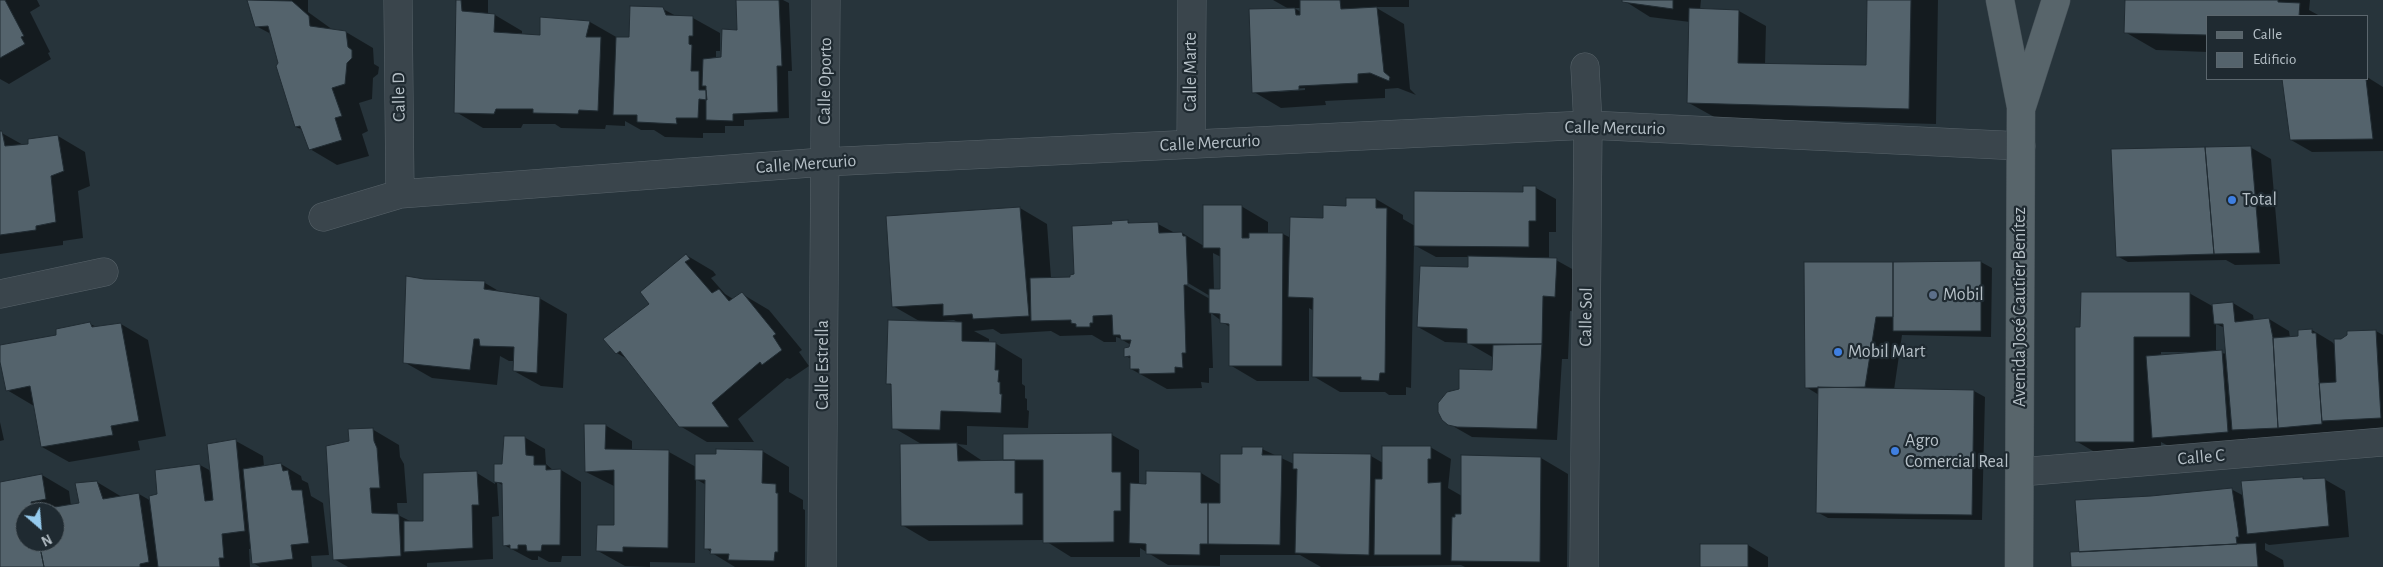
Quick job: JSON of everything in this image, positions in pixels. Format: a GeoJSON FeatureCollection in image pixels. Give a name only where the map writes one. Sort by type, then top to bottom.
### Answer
{"type":"FeatureCollection","features":[{"type":"Feature","properties":{"kind":"main road","name":"Avenida José Gautier Benítez"},"geometry":{"type":"LineString","coordinates":[[2000,0],[2021,107],[2019,567]]}},
{"type":"Feature","properties":{"kind":"main road","name":"Avenida José Gautier Benítez"},"geometry":{"type":"LineString","coordinates":[[2021,107],[2056,0]]}},
{"type":"Feature","properties":{"kind":"street","name":"Calle D"},"geometry":{"type":"LineString","coordinates":[[398,0],[400,194]]}},
{"type":"Feature","properties":{"kind":"street","name":"Calle Oporto"},"geometry":{"type":"LineString","coordinates":[[824,162],[826,0]]}},
{"type":"Feature","properties":{"kind":"street","name":"Calle Marte"},"geometry":{"type":"LineString","coordinates":[[1191,144],[1192,0]]}},
{"type":"Feature","properties":{"kind":"street","name":"Calle Sol"},"geometry":{"type":"LineString","coordinates":[[1584,567],[1588,125],[1585,67]]}},
{"type":"Feature","properties":{"kind":"street","name":"Calle Mercurio"},"geometry":{"type":"LineString","coordinates":[[323,217],[400,194],[824,162],[1588,125],[2021,146]]}},
{"type":"Feature","properties":{"kind":"street","name":"Calle Estrella"},"geometry":{"type":"LineString","coordinates":[[822,567],[824,162]]}},
{"type":"Feature","properties":{"kind":"street"},"geometry":{"type":"LineString","coordinates":[[0,294],[104,272]]}},
{"type":"Feature","properties":{"kind":"street","name":"Calle C"},"geometry":{"type":"LineString","coordinates":[[2020,472],[2383,442]]}},
{"type":"Feature","properties":{"kind":"building"},"geometry":{"type":"Polygon","coordinates":[[[0,0],[5,0],[24,36],[21,37],[25,44],[0,58],[0,0]]]}},
{"type":"Feature","properties":{"kind":"building"},"geometry":{"type":"Polygon","coordinates":[[[247,0],[292,1],[309,16],[310,26],[346,31],[348,47],[352,50],[352,58],[347,63],[345,84],[332,88],[342,116],[335,118],[342,140],[309,150],[300,126],[295,127],[276,66],[278,63],[268,26],[255,27],[247,0]]]}},
{"type":"Feature","properties":{"kind":"building"},"geometry":{"type":"Polygon","coordinates":[[[456,0],[461,0],[462,11],[495,14],[494,32],[540,35],[540,17],[590,21],[586,37],[601,37],[598,111],[579,110],[578,114],[533,113],[533,109],[496,109],[494,114],[454,113],[456,0]]]}},
{"type":"Feature","properties":{"kind":"building"},"geometry":{"type":"Polygon","coordinates":[[[736,0],[779,0],[782,66],[777,66],[778,112],[733,114],[733,121],[706,120],[706,86],[702,86],[703,59],[721,57],[722,29],[737,30],[736,0]]]}},
{"type":"Feature","properties":{"kind":"building"},"geometry":{"type":"Polygon","coordinates":[[[1300,0],[1340,0],[1341,9],[1377,7],[1384,72],[1390,77],[1389,81],[1370,73],[1358,74],[1358,83],[1299,86],[1299,90],[1252,93],[1249,9],[1295,8],[1296,15],[1300,15],[1300,0]]]}},
{"type":"Feature","properties":{"kind":"building"},"geometry":{"type":"Polygon","coordinates":[[[1622,0],[1673,0],[1673,9],[1622,2],[1622,0]]]}},
{"type":"Feature","properties":{"kind":"building"},"geometry":{"type":"Polygon","coordinates":[[[1867,0],[1911,0],[1909,109],[1687,103],[1689,8],[1739,10],[1738,63],[1866,65],[1867,0]]]}},
{"type":"Feature","properties":{"kind":"building"},"geometry":{"type":"Polygon","coordinates":[[[2125,0],[2278,0],[2278,2],[2300,3],[2299,15],[2206,15],[2206,35],[2124,33],[2125,0]]]}},
{"type":"Feature","properties":{"kind":"building"},"geometry":{"type":"Polygon","coordinates":[[[630,6],[663,7],[666,15],[693,16],[693,36],[689,36],[689,44],[692,45],[691,71],[699,71],[699,90],[706,90],[707,100],[699,99],[698,118],[676,118],[677,124],[637,122],[637,115],[613,115],[616,37],[629,37],[630,6]]]}},
{"type":"Feature","properties":{"kind":"building"},"geometry":{"type":"Polygon","coordinates":[[[2282,80],[2366,80],[2373,139],[2290,140],[2282,80]]]}},
{"type":"Feature","properties":{"kind":"building"},"geometry":{"type":"Polygon","coordinates":[[[0,131],[2,131],[5,146],[28,144],[28,139],[58,135],[64,171],[51,176],[56,222],[36,226],[36,230],[0,235],[0,131]]]}},
{"type":"Feature","properties":{"kind":"building","name":"Total"},"geometry":{"type":"Polygon","coordinates":[[[2251,146],[2260,253],[2214,254],[2205,147],[2251,146]]]}},
{"type":"Feature","properties":{"kind":"building"},"geometry":{"type":"Polygon","coordinates":[[[2205,147],[2214,254],[2116,257],[2111,149],[2205,147]]]}},
{"type":"Feature","properties":{"kind":"building"},"geometry":{"type":"Polygon","coordinates":[[[1523,186],[1536,186],[1536,221],[1529,221],[1529,247],[1414,246],[1414,191],[1523,192],[1523,186]]]}},
{"type":"Feature","properties":{"kind":"building"},"geometry":{"type":"Polygon","coordinates":[[[1346,198],[1376,198],[1376,208],[1387,208],[1385,373],[1380,373],[1379,381],[1361,380],[1361,377],[1312,377],[1313,298],[1288,297],[1290,217],[1323,218],[1323,205],[1346,206],[1346,198]]]}},
{"type":"Feature","properties":{"kind":"building"},"geometry":{"type":"Polygon","coordinates":[[[1203,205],[1242,205],[1242,238],[1249,238],[1249,233],[1283,233],[1282,366],[1229,366],[1229,324],[1220,323],[1220,314],[1209,313],[1209,289],[1220,289],[1220,248],[1203,248],[1203,205]]]}},
{"type":"Feature","properties":{"kind":"building"},"geometry":{"type":"Polygon","coordinates":[[[1020,207],[1029,316],[973,319],[972,314],[943,316],[943,304],[892,307],[886,216],[1020,207]]]}},
{"type":"Feature","properties":{"kind":"building"},"geometry":{"type":"Polygon","coordinates":[[[1128,220],[1128,223],[1158,222],[1159,233],[1182,232],[1183,236],[1186,236],[1188,285],[1184,285],[1186,353],[1182,353],[1183,368],[1175,367],[1175,373],[1139,374],[1139,369],[1130,369],[1130,356],[1124,357],[1124,348],[1129,347],[1131,340],[1121,340],[1120,335],[1113,335],[1112,315],[1093,316],[1093,323],[1090,323],[1090,327],[1076,327],[1076,324],[1071,323],[1071,320],[1031,321],[1030,278],[1070,277],[1070,275],[1074,274],[1072,226],[1112,224],[1111,221],[1128,220]]]}},
{"type":"Feature","properties":{"kind":"building"},"geometry":{"type":"Polygon","coordinates":[[[686,254],[690,259],[685,262],[712,293],[719,289],[729,301],[742,292],[776,334],[773,336],[782,350],[762,365],[760,362],[712,403],[729,427],[679,427],[620,351],[616,354],[603,339],[649,304],[640,292],[686,254]]]}},
{"type":"Feature","properties":{"kind":"building"},"geometry":{"type":"Polygon","coordinates":[[[1468,256],[1557,258],[1555,297],[1543,296],[1542,344],[1467,344],[1467,329],[1417,327],[1420,266],[1468,267],[1468,256]]]}},
{"type":"Feature","properties":{"kind":"building"},"geometry":{"type":"Polygon","coordinates":[[[1981,261],[1981,331],[1893,331],[1893,262],[1981,261]]]}},
{"type":"Feature","properties":{"kind":"building","name":"Mobil Mart"},"geometry":{"type":"Polygon","coordinates":[[[1804,262],[1893,262],[1893,317],[1876,317],[1865,387],[1805,388],[1804,262]]]}},
{"type":"Feature","properties":{"kind":"building"},"geometry":{"type":"Polygon","coordinates":[[[406,276],[424,279],[485,281],[484,289],[540,297],[537,373],[513,371],[514,347],[480,346],[479,339],[474,339],[470,370],[403,363],[406,276]]]}},
{"type":"Feature","properties":{"kind":"building"},"geometry":{"type":"Polygon","coordinates":[[[2081,292],[2190,292],[2190,337],[2134,337],[2134,442],[2075,442],[2075,327],[2080,327],[2081,292]]]}},
{"type":"Feature","properties":{"kind":"building"},"geometry":{"type":"Polygon","coordinates":[[[2233,302],[2235,322],[2269,318],[2273,338],[2278,428],[2232,430],[2223,324],[2214,324],[2212,304],[2233,302]]]}},
{"type":"Feature","properties":{"kind":"building"},"geometry":{"type":"Polygon","coordinates":[[[888,320],[962,322],[962,341],[996,342],[995,370],[999,370],[998,382],[1000,382],[1000,394],[1002,394],[1001,413],[941,411],[940,430],[892,429],[891,384],[886,384],[888,320]]]}},
{"type":"Feature","properties":{"kind":"building"},"geometry":{"type":"Polygon","coordinates":[[[90,322],[92,327],[121,323],[139,421],[111,426],[113,435],[41,447],[30,386],[6,391],[0,362],[0,345],[56,335],[56,329],[90,322]]]}},
{"type":"Feature","properties":{"kind":"building"},"geometry":{"type":"Polygon","coordinates":[[[2312,329],[2312,333],[2316,333],[2322,424],[2278,428],[2273,338],[2298,336],[2298,330],[2312,329]]]}},
{"type":"Feature","properties":{"kind":"building"},"geometry":{"type":"Polygon","coordinates":[[[2376,330],[2381,418],[2322,421],[2319,383],[2336,382],[2334,339],[2341,339],[2347,335],[2347,331],[2376,330]]]}},
{"type":"Feature","properties":{"kind":"building"},"geometry":{"type":"Polygon","coordinates":[[[1542,344],[1537,429],[1457,427],[1448,425],[1442,420],[1438,412],[1438,403],[1447,392],[1459,389],[1459,369],[1492,370],[1493,345],[1542,344]]]}},
{"type":"Feature","properties":{"kind":"building"},"geometry":{"type":"Polygon","coordinates":[[[2222,350],[2228,432],[2152,438],[2146,356],[2222,350]]]}},
{"type":"Feature","properties":{"kind":"building","name":"Agro Comercial Real"},"geometry":{"type":"Polygon","coordinates":[[[1818,387],[1974,390],[1972,515],[1816,513],[1818,387]]]}},
{"type":"Feature","properties":{"kind":"building"},"geometry":{"type":"Polygon","coordinates":[[[584,424],[606,424],[605,449],[669,450],[668,548],[623,547],[623,552],[596,551],[597,525],[614,525],[614,470],[585,472],[584,424]]]}},
{"type":"Feature","properties":{"kind":"building"},"geometry":{"type":"Polygon","coordinates":[[[373,428],[374,441],[377,448],[380,488],[370,488],[372,513],[399,514],[401,556],[333,560],[326,446],[349,441],[348,429],[373,428]]]}},
{"type":"Feature","properties":{"kind":"building"},"geometry":{"type":"Polygon","coordinates":[[[1112,433],[1112,472],[1121,472],[1121,511],[1114,511],[1114,542],[1043,543],[1043,460],[1003,460],[1003,434],[1112,433]]]}},
{"type":"Feature","properties":{"kind":"building"},"geometry":{"type":"Polygon","coordinates":[[[504,436],[525,436],[526,455],[534,456],[534,465],[546,465],[546,470],[561,469],[560,545],[542,545],[541,551],[527,551],[526,545],[518,545],[518,549],[510,549],[510,545],[503,546],[502,483],[494,482],[494,464],[502,464],[504,436]]]}},
{"type":"Feature","properties":{"kind":"building"},"geometry":{"type":"Polygon","coordinates":[[[236,439],[245,531],[222,534],[224,558],[219,558],[220,567],[158,567],[149,496],[157,494],[155,470],[200,464],[205,501],[213,500],[207,444],[236,439]]]}},
{"type":"Feature","properties":{"kind":"building"},"geometry":{"type":"Polygon","coordinates":[[[957,443],[958,461],[1015,460],[1015,493],[1023,493],[1023,525],[901,526],[900,444],[957,443]]]}},
{"type":"Feature","properties":{"kind":"building"},"geometry":{"type":"Polygon","coordinates":[[[1382,446],[1431,446],[1431,459],[1428,459],[1428,483],[1441,482],[1441,555],[1374,555],[1375,479],[1382,479],[1382,446]]]}},
{"type":"Feature","properties":{"kind":"building"},"geometry":{"type":"Polygon","coordinates":[[[1242,447],[1263,447],[1262,455],[1282,455],[1280,545],[1208,544],[1208,503],[1220,503],[1220,454],[1242,454],[1242,447]]]}},
{"type":"Feature","properties":{"kind":"building"},"geometry":{"type":"Polygon","coordinates":[[[716,449],[763,450],[762,483],[776,484],[776,493],[778,493],[778,552],[775,552],[774,561],[728,560],[729,554],[710,554],[711,549],[704,549],[705,480],[695,480],[695,454],[716,454],[716,449]]]}},
{"type":"Feature","properties":{"kind":"building"},"geometry":{"type":"Polygon","coordinates":[[[1293,453],[1371,454],[1369,555],[1295,553],[1297,469],[1293,469],[1293,453]]]}},
{"type":"Feature","properties":{"kind":"building"},"geometry":{"type":"Polygon","coordinates":[[[1461,455],[1541,457],[1540,562],[1451,561],[1452,517],[1455,517],[1455,514],[1461,514],[1461,455]]]}},
{"type":"Feature","properties":{"kind":"building"},"geometry":{"type":"Polygon","coordinates":[[[281,463],[283,471],[288,470],[292,490],[302,490],[309,543],[291,545],[293,559],[252,564],[243,469],[281,463]]]}},
{"type":"Feature","properties":{"kind":"building"},"geometry":{"type":"Polygon","coordinates":[[[477,471],[479,505],[472,505],[473,548],[404,552],[404,521],[423,521],[423,473],[477,471]]]}},
{"type":"Feature","properties":{"kind":"building"},"geometry":{"type":"Polygon","coordinates":[[[1146,471],[1201,472],[1201,503],[1208,503],[1208,544],[1200,544],[1200,555],[1146,554],[1146,544],[1129,543],[1130,483],[1146,484],[1146,471]]]}},
{"type":"Feature","properties":{"kind":"building"},"geometry":{"type":"Polygon","coordinates":[[[42,474],[46,499],[31,502],[15,502],[15,552],[41,552],[44,567],[0,567],[0,482],[42,474]]]}},
{"type":"Feature","properties":{"kind":"building"},"geometry":{"type":"Polygon","coordinates":[[[2303,477],[2303,479],[2325,478],[2329,526],[2247,534],[2241,481],[2303,477]]]}},
{"type":"Feature","properties":{"kind":"building"},"geometry":{"type":"Polygon","coordinates":[[[97,481],[103,499],[139,493],[149,562],[140,564],[140,567],[44,567],[41,552],[65,552],[65,505],[79,503],[75,483],[97,481]]]}},
{"type":"Feature","properties":{"kind":"building"},"geometry":{"type":"Polygon","coordinates":[[[2232,488],[2239,537],[2236,537],[2237,544],[2079,552],[2075,500],[2151,496],[2232,488]]]}},
{"type":"Feature","properties":{"kind":"building"},"geometry":{"type":"Polygon","coordinates":[[[2256,543],[2258,567],[2071,567],[2070,552],[2256,543]]]}},
{"type":"Feature","properties":{"kind":"building"},"geometry":{"type":"Polygon","coordinates":[[[1700,544],[1748,544],[1748,567],[1700,567],[1700,544]]]}},
{"type":"Feature","properties":{"kind":"place","name":"Total"},"geometry":{"type":"Point","coordinates":[2232,200]}},
{"type":"Feature","properties":{"kind":"place","name":"Mobil"},"geometry":{"type":"Point","coordinates":[1933,295]}},
{"type":"Feature","properties":{"kind":"place","name":"Mobil Mart"},"geometry":{"type":"Point","coordinates":[1838,352]}},
{"type":"Feature","properties":{"kind":"place","name":"Agro Comercial Real"},"geometry":{"type":"Point","coordinates":[1895,451]}}]}
